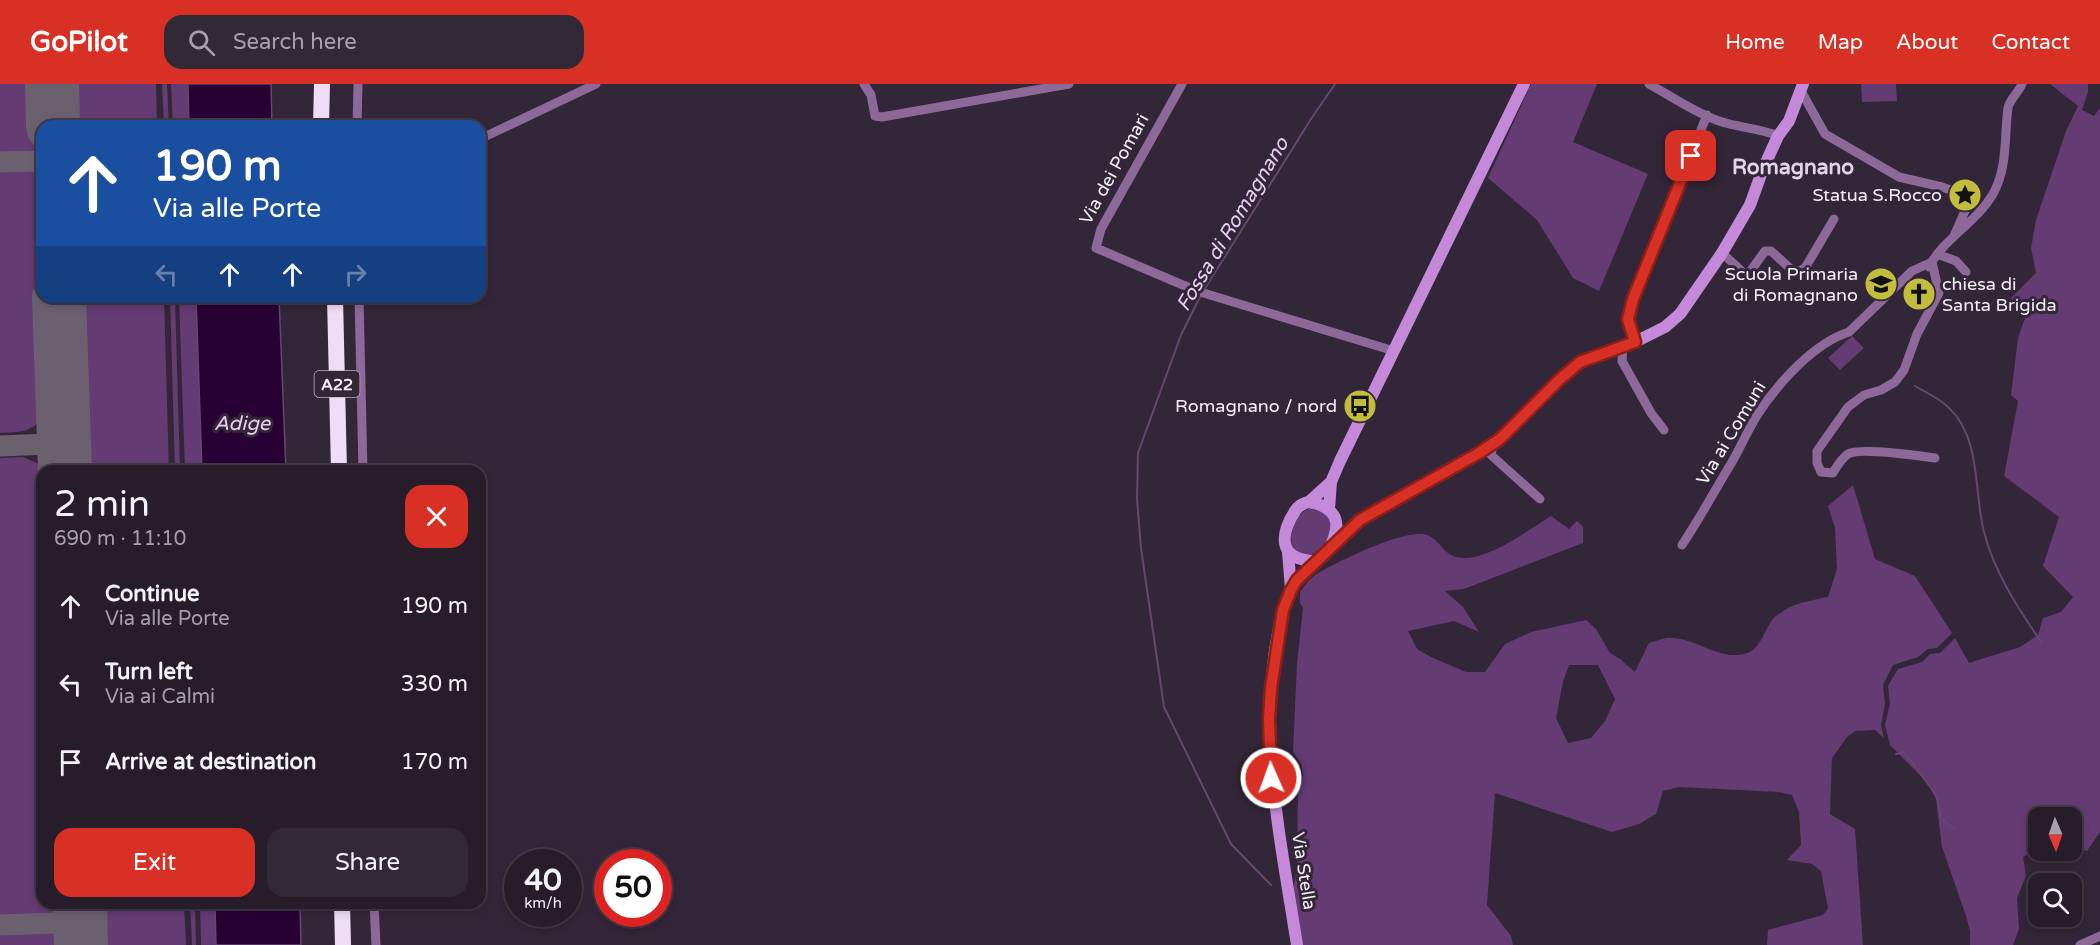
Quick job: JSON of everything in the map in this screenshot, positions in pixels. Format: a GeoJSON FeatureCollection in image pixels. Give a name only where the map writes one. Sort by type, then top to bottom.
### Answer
{"type":"FeatureCollection","features":[{"type":"Feature","properties":{"kind":"highway"},"geometry":{"type":"LineString","coordinates":[[321,120],[322,84]]}},
{"type":"Feature","properties":{"kind":"highway"},"geometry":{"type":"LineString","coordinates":[[332,120],[333,84]]}},
{"type":"Feature","properties":{"kind":"highway","name":"A22"},"geometry":{"type":"LineString","coordinates":[[324,303],[328,465]]}},
{"type":"Feature","properties":{"kind":"highway","name":"A22"},"geometry":{"type":"LineString","coordinates":[[335,303],[339,465]]}},
{"type":"Feature","properties":{"kind":"highway"},"geometry":{"type":"LineString","coordinates":[[342,909],[343,945]]}},
{"type":"Feature","properties":{"kind":"highway"},"geometry":{"type":"LineString","coordinates":[[352,909],[354,945]]}},
{"type":"Feature","properties":{"kind":"main road"},"geometry":{"type":"LineString","coordinates":[[1524,84],[1331,482],[1295,511],[1284,543],[1288,552],[1302,561],[1317,561],[1360,520],[1493,444],[1580,362],[1635,342],[1665,327],[1680,314],[1722,253],[1750,205],[1778,136],[1789,121],[1802,88]]}},
{"type":"Feature","properties":{"kind":"main road"},"geometry":{"type":"LineString","coordinates":[[1331,482],[1332,512],[1337,526],[1332,545]]}},
{"type":"Feature","properties":{"kind":"main road"},"geometry":{"type":"LineString","coordinates":[[1309,502],[1321,504],[1332,512],[1360,520]]}},
{"type":"Feature","properties":{"kind":"main road","name":"Via Stella"},"geometry":{"type":"LineString","coordinates":[[1288,552],[1291,590]]}},
{"type":"Feature","properties":{"kind":"main road","name":"Via Stella"},"geometry":{"type":"LineString","coordinates":[[1297,945],[1271,778],[1269,719],[1283,610],[1291,590],[1317,561]]}},
{"type":"Feature","properties":{"kind":"street"},"geometry":{"type":"LineString","coordinates":[[357,120],[358,84]]}},
{"type":"Feature","properties":{"kind":"street"},"geometry":{"type":"LineString","coordinates":[[486,136],[596,84]]}},
{"type":"Feature","properties":{"kind":"street"},"geometry":{"type":"LineString","coordinates":[[864,84],[871,95],[875,116],[882,117],[1069,84]]}},
{"type":"Feature","properties":{"kind":"street","name":"Via dei Pomari"},"geometry":{"type":"LineString","coordinates":[[1182,84],[1101,229],[1096,240],[1096,248],[1210,296],[1394,351]]}},
{"type":"Feature","properties":{"kind":"street"},"geometry":{"type":"LineString","coordinates":[[1649,84],[1716,120],[1778,136]]}},
{"type":"Feature","properties":{"kind":"street","name":"Via ai Comuni"},"geometry":{"type":"LineString","coordinates":[[1682,544],[1706,508],[1758,414],[1784,380],[1804,360],[1838,335],[1849,332],[1912,271],[1932,262],[1954,236],[1984,207],[1994,193],[2004,157],[2008,106],[2022,84]]}},
{"type":"Feature","properties":{"kind":"street"},"geometry":{"type":"LineString","coordinates":[[1802,88],[1814,117],[1825,134],[1899,177],[1962,194],[1965,211],[1954,236]]}},
{"type":"Feature","properties":{"kind":"street"},"geometry":{"type":"LineString","coordinates":[[1635,342],[1628,319],[1633,299],[1707,115]]}},
{"type":"Feature","properties":{"kind":"street"},"geometry":{"type":"LineString","coordinates":[[1722,253],[1747,276],[1765,251],[1770,250],[1792,270],[1800,272],[1806,268],[1834,219]]}},
{"type":"Feature","properties":{"kind":"street"},"geometry":{"type":"LineString","coordinates":[[1935,458],[1873,451],[1854,452],[1842,459],[1833,472],[1821,472],[1817,463],[1817,451],[1848,407],[1864,395],[1881,390],[1895,382],[1904,370],[1917,334],[1939,293],[1932,262],[1956,261],[1966,272]]}},
{"type":"Feature","properties":{"kind":"street"},"geometry":{"type":"LineString","coordinates":[[359,303],[363,465]]}},
{"type":"Feature","properties":{"kind":"street"},"geometry":{"type":"LineString","coordinates":[[1623,346],[1622,361],[1651,413],[1664,430]]}},
{"type":"Feature","properties":{"kind":"street"},"geometry":{"type":"LineString","coordinates":[[1493,444],[1491,456],[1540,499]]}},
{"type":"Feature","properties":{"kind":"street"},"geometry":{"type":"LineString","coordinates":[[374,909],[375,945]]}},
{"type":"Feature","properties":{"kind":"street"},"geometry":{"type":"LineString","coordinates":[[2080,945],[2100,936]]}},
{"type":"Feature","properties":{"kind":"shaded area"},"geometry":{"type":"Polygon","coordinates":[[[0,84],[33,84],[35,156],[33,159],[0,160],[0,84]]]}},
{"type":"Feature","properties":{"kind":"shaded area"},"geometry":{"type":"Polygon","coordinates":[[[71,84],[156,84],[157,120],[72,120],[71,84]]]}},
{"type":"Feature","properties":{"kind":"shaded area"},"geometry":{"type":"Polygon","coordinates":[[[162,84],[167,84],[169,120],[164,120],[162,84]]]}},
{"type":"Feature","properties":{"kind":"shaded area"},"geometry":{"type":"Polygon","coordinates":[[[171,84],[188,84],[189,120],[173,120],[171,84]]]}},
{"type":"Feature","properties":{"kind":"shaded area"},"geometry":{"type":"Polygon","coordinates":[[[1531,84],[1597,84],[1573,142],[1648,174],[1599,291],[1573,278],[1537,220],[1488,178],[1531,84]]]}},
{"type":"Feature","properties":{"kind":"shaded area"},"geometry":{"type":"Polygon","coordinates":[[[1861,84],[1896,84],[1897,101],[1862,102],[1861,84]]]}},
{"type":"Feature","properties":{"kind":"shaded area"},"geometry":{"type":"Polygon","coordinates":[[[2050,84],[2088,84],[2082,110],[2094,116],[2100,108],[2100,832],[2087,851],[2082,849],[2082,807],[2028,807],[2028,854],[2023,857],[2026,876],[2017,898],[2019,929],[2013,945],[1970,945],[1970,931],[1966,916],[1942,847],[1936,799],[1927,782],[1890,745],[1885,725],[1890,704],[1888,686],[1898,669],[1922,662],[1930,654],[1940,653],[1955,638],[1969,663],[2020,647],[2038,635],[2043,618],[2061,612],[2073,597],[2043,566],[2059,517],[2004,476],[2018,401],[2011,395],[2018,338],[2027,312],[2002,307],[2036,273],[2031,248],[2036,220],[2066,131],[2078,106],[2050,84]]]}},
{"type":"Feature","properties":{"kind":"shaded area"},"geometry":{"type":"Polygon","coordinates":[[[32,163],[36,168],[36,303],[40,303],[44,411],[37,424],[26,430],[0,433],[0,164],[32,163]]]}},
{"type":"Feature","properties":{"kind":"shaded area"},"geometry":{"type":"Polygon","coordinates":[[[78,303],[164,303],[169,465],[84,465],[78,303]]]}},
{"type":"Feature","properties":{"kind":"shaded area"},"geometry":{"type":"Polygon","coordinates":[[[170,303],[175,303],[180,465],[175,465],[170,303]]]}},
{"type":"Feature","properties":{"kind":"shaded area"},"geometry":{"type":"Polygon","coordinates":[[[179,303],[196,303],[202,465],[185,465],[179,303]]]}},
{"type":"Feature","properties":{"kind":"shaded area"},"geometry":{"type":"Polygon","coordinates":[[[1852,336],[1864,348],[1840,370],[1828,358],[1852,336]]]}},
{"type":"Feature","properties":{"kind":"shaded area"},"geometry":{"type":"Polygon","coordinates":[[[23,457],[38,465],[36,465],[36,909],[61,909],[62,919],[0,923],[0,458],[23,457]]]}},
{"type":"Feature","properties":{"kind":"shaded area"},"geometry":{"type":"Polygon","coordinates":[[[1853,485],[1875,559],[1915,576],[1952,633],[1937,648],[1928,649],[1918,657],[1893,665],[1883,685],[1885,704],[1881,725],[1884,738],[1875,730],[1855,731],[1847,737],[1832,758],[1830,814],[1855,829],[1863,945],[1767,945],[1768,930],[1823,915],[1828,908],[1821,871],[1812,864],[1787,860],[1801,845],[1799,812],[1792,795],[1779,792],[1679,787],[1663,791],[1656,814],[1639,824],[1612,832],[1495,793],[1487,905],[1511,936],[1513,945],[1299,945],[1293,891],[1297,868],[1298,791],[1303,775],[1301,764],[1293,752],[1297,663],[1303,608],[1300,603],[1300,592],[1313,577],[1353,555],[1387,541],[1417,534],[1427,535],[1447,552],[1465,558],[1475,557],[1498,548],[1551,516],[1569,529],[1577,521],[1583,527],[1583,543],[1464,589],[1445,591],[1463,607],[1479,632],[1454,621],[1408,631],[1417,649],[1431,657],[1466,672],[1485,672],[1505,644],[1531,632],[1586,620],[1596,629],[1610,653],[1635,672],[1649,643],[1667,638],[1687,640],[1724,654],[1750,652],[1759,643],[1776,616],[1801,603],[1828,597],[1837,569],[1835,528],[1828,506],[1853,485]],[[1569,665],[1556,718],[1568,743],[1591,738],[1605,721],[1615,699],[1598,665],[1569,665]]]}},
{"type":"Feature","properties":{"kind":"shaded area"},"geometry":{"type":"Polygon","coordinates":[[[1310,508],[1329,515],[1331,527],[1328,541],[1322,549],[1305,554],[1298,552],[1293,546],[1291,536],[1299,516],[1310,508]]]}},
{"type":"Feature","properties":{"kind":"shaded area"},"geometry":{"type":"Polygon","coordinates":[[[99,909],[184,909],[186,945],[100,945],[99,909]]]}},
{"type":"Feature","properties":{"kind":"shaded area"},"geometry":{"type":"Polygon","coordinates":[[[190,909],[195,909],[196,945],[192,945],[190,909]]]}},
{"type":"Feature","properties":{"kind":"shaded area"},"geometry":{"type":"Polygon","coordinates":[[[200,909],[215,909],[216,945],[201,945],[200,909]]]}},
{"type":"Feature","properties":{"kind":"shaded area"},"geometry":{"type":"Polygon","coordinates":[[[62,927],[62,945],[0,945],[0,930],[62,927]]]}},
{"type":"Feature","properties":{"kind":"water"},"geometry":{"type":"Polygon","coordinates":[[[188,84],[271,84],[272,120],[189,120],[188,84]]]}},
{"type":"Feature","properties":{"kind":"water","name":"Adige"},"geometry":{"type":"Polygon","coordinates":[[[196,303],[279,303],[286,465],[202,465],[196,303]]]}},
{"type":"Feature","properties":{"kind":"water"},"geometry":{"type":"Polygon","coordinates":[[[215,909],[300,909],[301,945],[216,945],[215,909]]]}},
{"type":"Feature","properties":{"kind":"waterway","name":"Fossa di Romagnano"},"geometry":{"type":"LineString","coordinates":[[1204,290],[1335,84]]}},
{"type":"Feature","properties":{"kind":"waterway","name":"Fossa di Romagnano"},"geometry":{"type":"LineString","coordinates":[[1201,295],[1181,335],[1138,453],[1137,499],[1141,548],[1164,707],[1231,844],[1271,885]]}},
{"type":"Feature","properties":{"kind":"waterway"},"geometry":{"type":"LineString","coordinates":[[1915,386],[1946,405],[1960,421],[1967,435],[1972,451],[1981,517],[1988,547],[2008,589],[2041,642]]}},
{"type":"Feature","properties":{"kind":"waterway"},"geometry":{"type":"LineString","coordinates":[[1896,754],[1904,752],[1937,796],[1941,818],[1954,829]]}},
{"type":"Feature","properties":{"kind":"taxiway"},"geometry":{"type":"LineString","coordinates":[[0,162],[36,161]]}},
{"type":"Feature","properties":{"kind":"taxiway"},"geometry":{"type":"LineString","coordinates":[[0,446],[49,444],[61,436],[63,412]]}},
{"type":"Feature","properties":{"kind":"taxiway"},"geometry":{"type":"LineString","coordinates":[[49,444],[60,449],[65,459]]}},
{"type":"Feature","properties":{"kind":"taxiway"},"geometry":{"type":"LineString","coordinates":[[0,925],[81,922]]}},
{"type":"Feature","properties":{"kind":"runway"},"geometry":{"type":"LineString","coordinates":[[52,84],[53,120]]}},
{"type":"Feature","properties":{"kind":"runway"},"geometry":{"type":"LineString","coordinates":[[59,303],[65,465]]}},
{"type":"Feature","properties":{"kind":"runway"},"geometry":{"type":"LineString","coordinates":[[80,909],[81,945]]}},
{"type":"Feature","properties":{"kind":"place","name":"Statua S.Rocco"},"geometry":{"type":"Point","coordinates":[1965,195]}},
{"type":"Feature","properties":{"kind":"place","name":"Scuola Primaria di Romagnano"},"geometry":{"type":"Point","coordinates":[1881,284]}},
{"type":"Feature","properties":{"kind":"place","name":"chiesa di Santa Brigida"},"geometry":{"type":"Point","coordinates":[1919,294]}},
{"type":"Feature","properties":{"kind":"place","name":"Romagnano / nord"},"geometry":{"type":"Point","coordinates":[1360,406]}},
{"type":"Feature","properties":{"kind":"district","name":"Romagnano"},"geometry":{"type":"Point","coordinates":[1793,167]}},
{"type":"Feature","properties":{"kind":"route"},"geometry":{"type":"LineString","coordinates":[[1271,778],[1269,719],[1271,688],[1283,610],[1297,580],[1360,520],[1500,439],[1580,362],[1635,342],[1628,319],[1633,299],[1691,156]]}}]}
